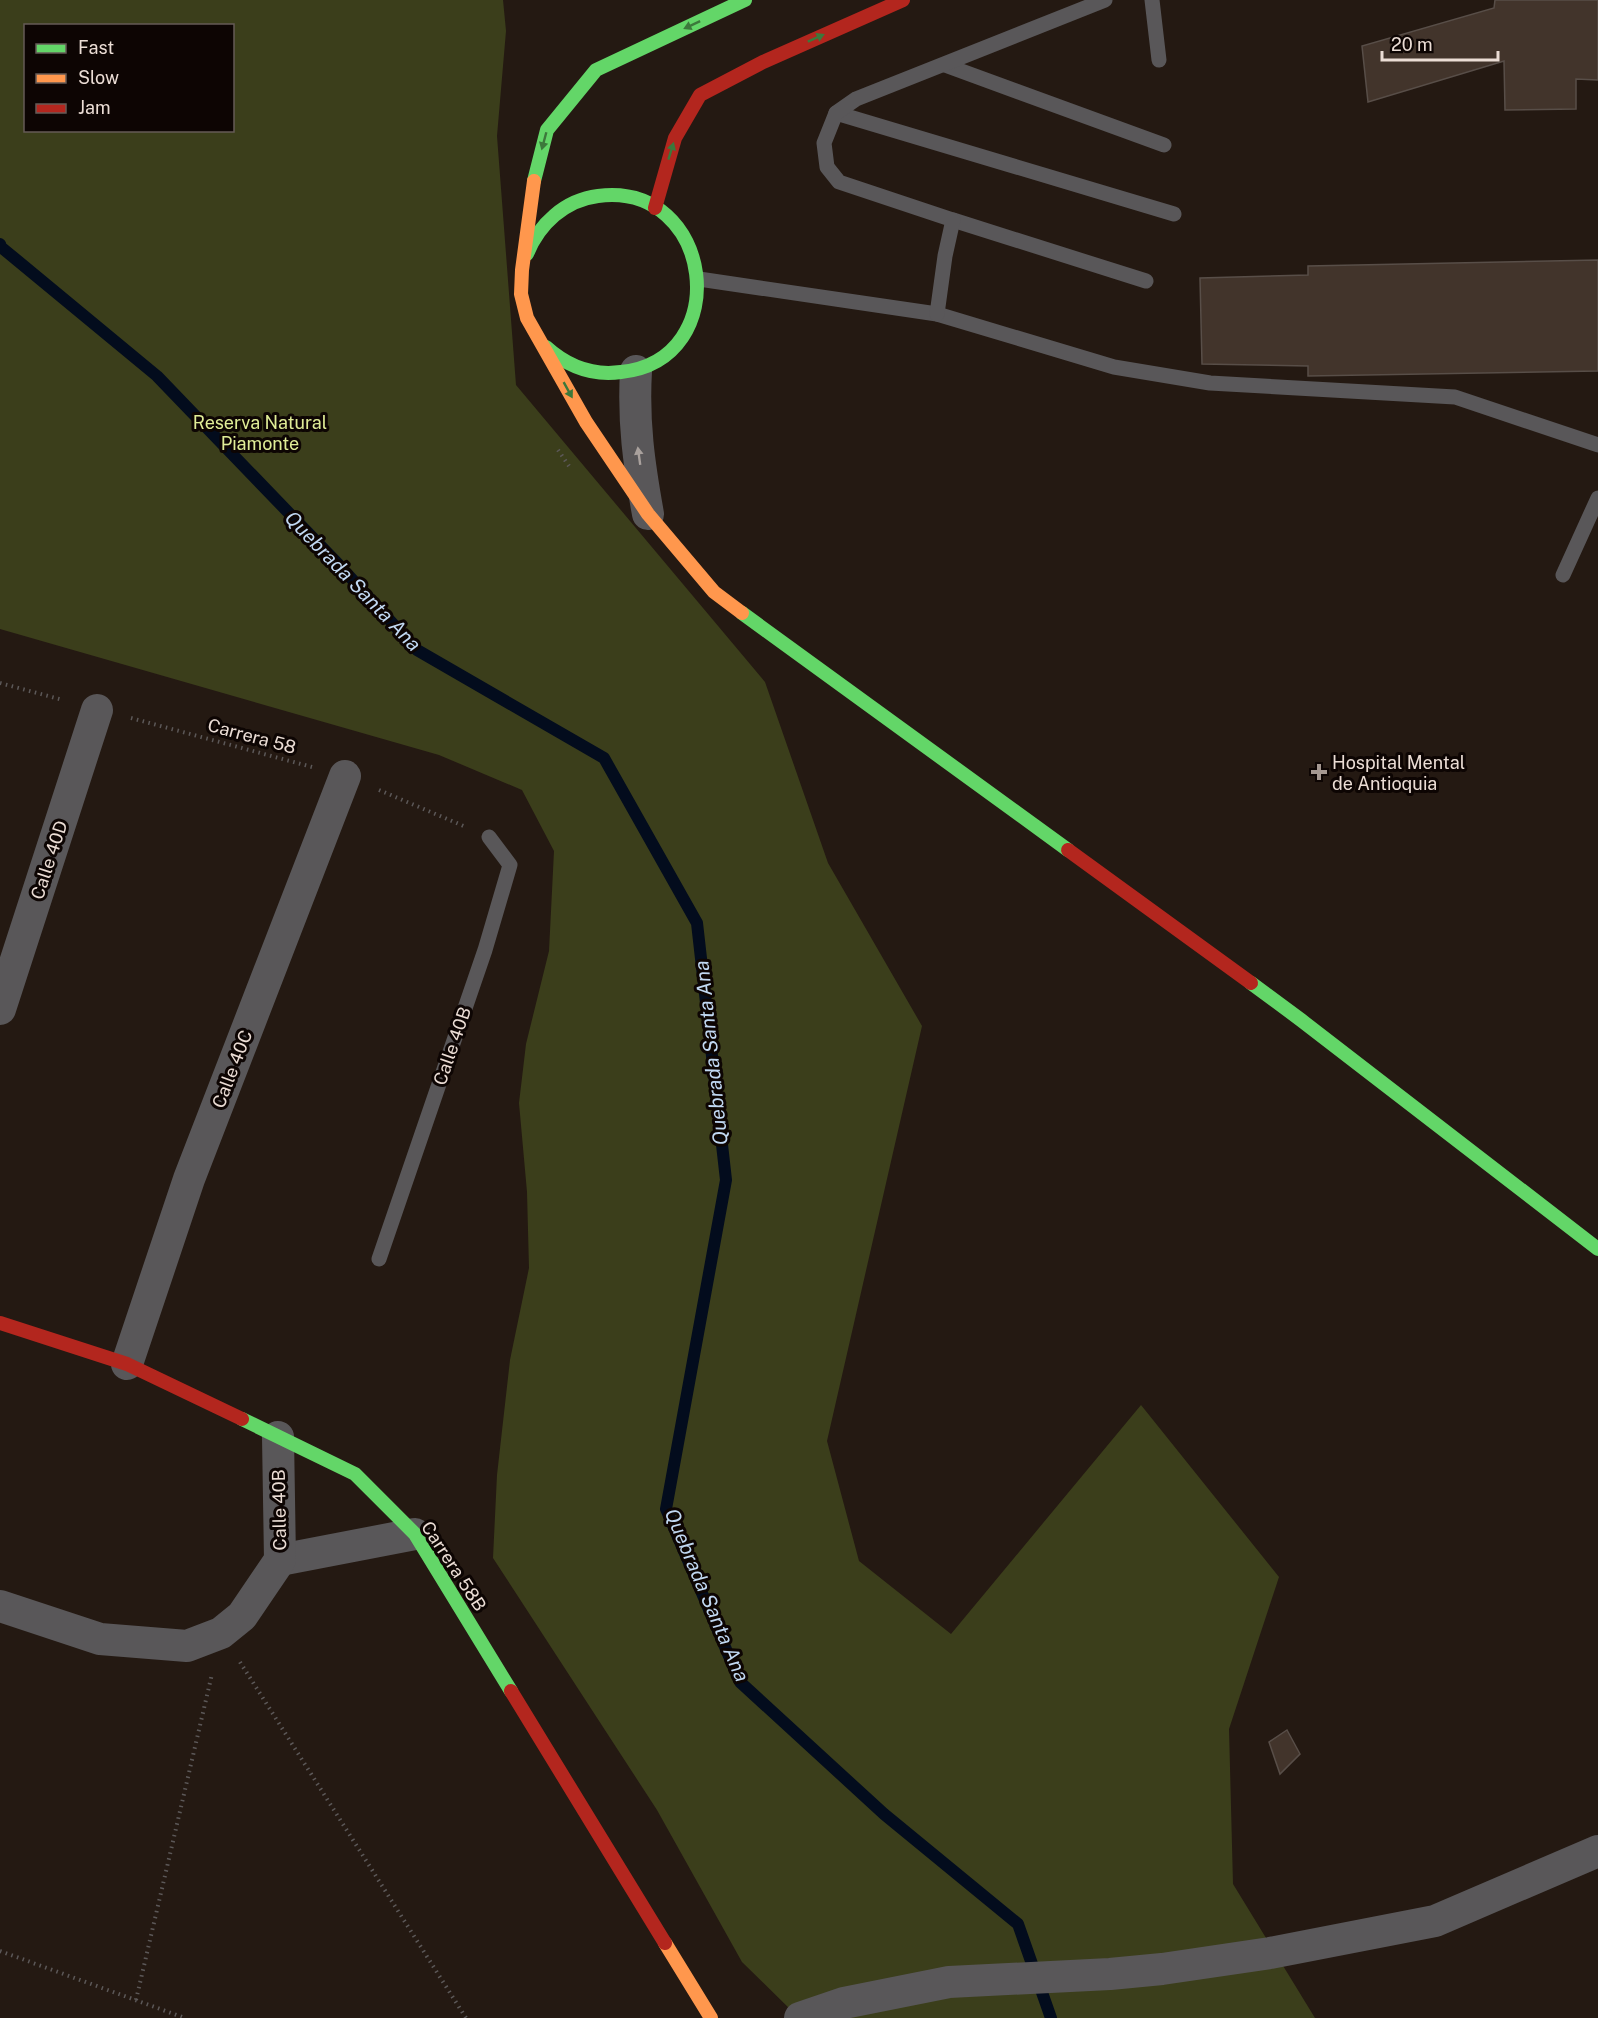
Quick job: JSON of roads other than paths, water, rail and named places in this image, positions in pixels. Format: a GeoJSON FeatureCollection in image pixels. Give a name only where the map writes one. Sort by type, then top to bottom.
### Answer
{"type":"FeatureCollection","features":[{"type":"Feature","properties":{"kind":"street"},"geometry":{"type":"LineString","coordinates":[[745,0],[596,70],[547,130],[531,192],[521,294],[527,318],[586,422],[648,514],[714,592],[1301,1020],[1598,1249]]}},
{"type":"Feature","properties":{"kind":"street"},"geometry":{"type":"LineString","coordinates":[[655,208],[675,138],[700,95],[763,62],[903,0]]}},
{"type":"Feature","properties":{"kind":"street"},"geometry":{"type":"LineString","coordinates":[[522,270],[528,250],[539,231],[554,215],[573,204],[593,197],[615,195],[636,199],[669,218],[690,245],[699,279],[699,299],[684,336],[654,363],[636,371],[615,375],[593,373],[572,366],[554,354],[539,339]]}},
{"type":"Feature","properties":{"kind":"street"},"geometry":{"type":"LineString","coordinates":[[636,371],[635,432],[648,514]]}},
{"type":"Feature","properties":{"kind":"street","name":"Calle 40D"},"geometry":{"type":"LineString","coordinates":[[0,1009],[97,710]]}},
{"type":"Feature","properties":{"kind":"street","name":"Calle 40C"},"geometry":{"type":"LineString","coordinates":[[127,1364],[189,1179],[345,776]]}},
{"type":"Feature","properties":{"kind":"street","name":"Carrera 58B"},"geometry":{"type":"LineString","coordinates":[[0,1323],[127,1364],[355,1474],[415,1534],[711,2018]]}},
{"type":"Feature","properties":{"kind":"street","name":"Calle 40B"},"geometry":{"type":"LineString","coordinates":[[0,1606],[100,1639],[187,1646],[221,1633],[242,1616],[280,1560],[278,1437]]}},
{"type":"Feature","properties":{"kind":"street"},"geometry":{"type":"LineString","coordinates":[[280,1560],[415,1534]]}},
{"type":"Feature","properties":{"kind":"street"},"geometry":{"type":"LineString","coordinates":[[800,2018],[843,2003],[950,1982],[1110,1974],[1162,1969],[1270,1953],[1435,1921],[1598,1851]]}},
{"type":"Feature","properties":{"kind":"lane"},"geometry":{"type":"LineString","coordinates":[[1105,0],[856,99],[836,113],[824,143],[827,167],[839,182],[1146,281]]}},
{"type":"Feature","properties":{"kind":"lane"},"geometry":{"type":"LineString","coordinates":[[1152,0],[1159,60]]}},
{"type":"Feature","properties":{"kind":"lane"},"geometry":{"type":"LineString","coordinates":[[945,65],[1164,145]]}},
{"type":"Feature","properties":{"kind":"lane"},"geometry":{"type":"LineString","coordinates":[[836,113],[1174,214]]}},
{"type":"Feature","properties":{"kind":"lane"},"geometry":{"type":"LineString","coordinates":[[937,314],[945,256],[953,220]]}},
{"type":"Feature","properties":{"kind":"lane"},"geometry":{"type":"LineString","coordinates":[[699,279],[937,314],[1114,366],[1210,383],[1455,397],[1598,445]]}},
{"type":"Feature","properties":{"kind":"lane"},"geometry":{"type":"LineString","coordinates":[[1563,575],[1598,498]]}},
{"type":"Feature","properties":{"kind":"lane","name":"Calle 40B"},"geometry":{"type":"LineString","coordinates":[[379,1259],[485,950],[510,865],[489,837]]}},
{"type":"Feature","properties":{"kind":"waterway","name":"Quebrada Santa Ana"},"geometry":{"type":"LineString","coordinates":[[0,244],[157,376],[339,565],[417,650],[604,758],[697,923],[726,1180],[666,1509],[740,1682],[884,1814],[1018,1924],[1051,2018]]}},
{"type":"Feature","properties":{"kind":"place","name":"Hospital Mental de Antioquia"},"geometry":{"type":"Point","coordinates":[1319,772]}},
{"type":"Feature","properties":{"kind":"park label","name":"Reserva Natural Piamonte"},"geometry":{"type":"Point","coordinates":[260,432]}}]}
